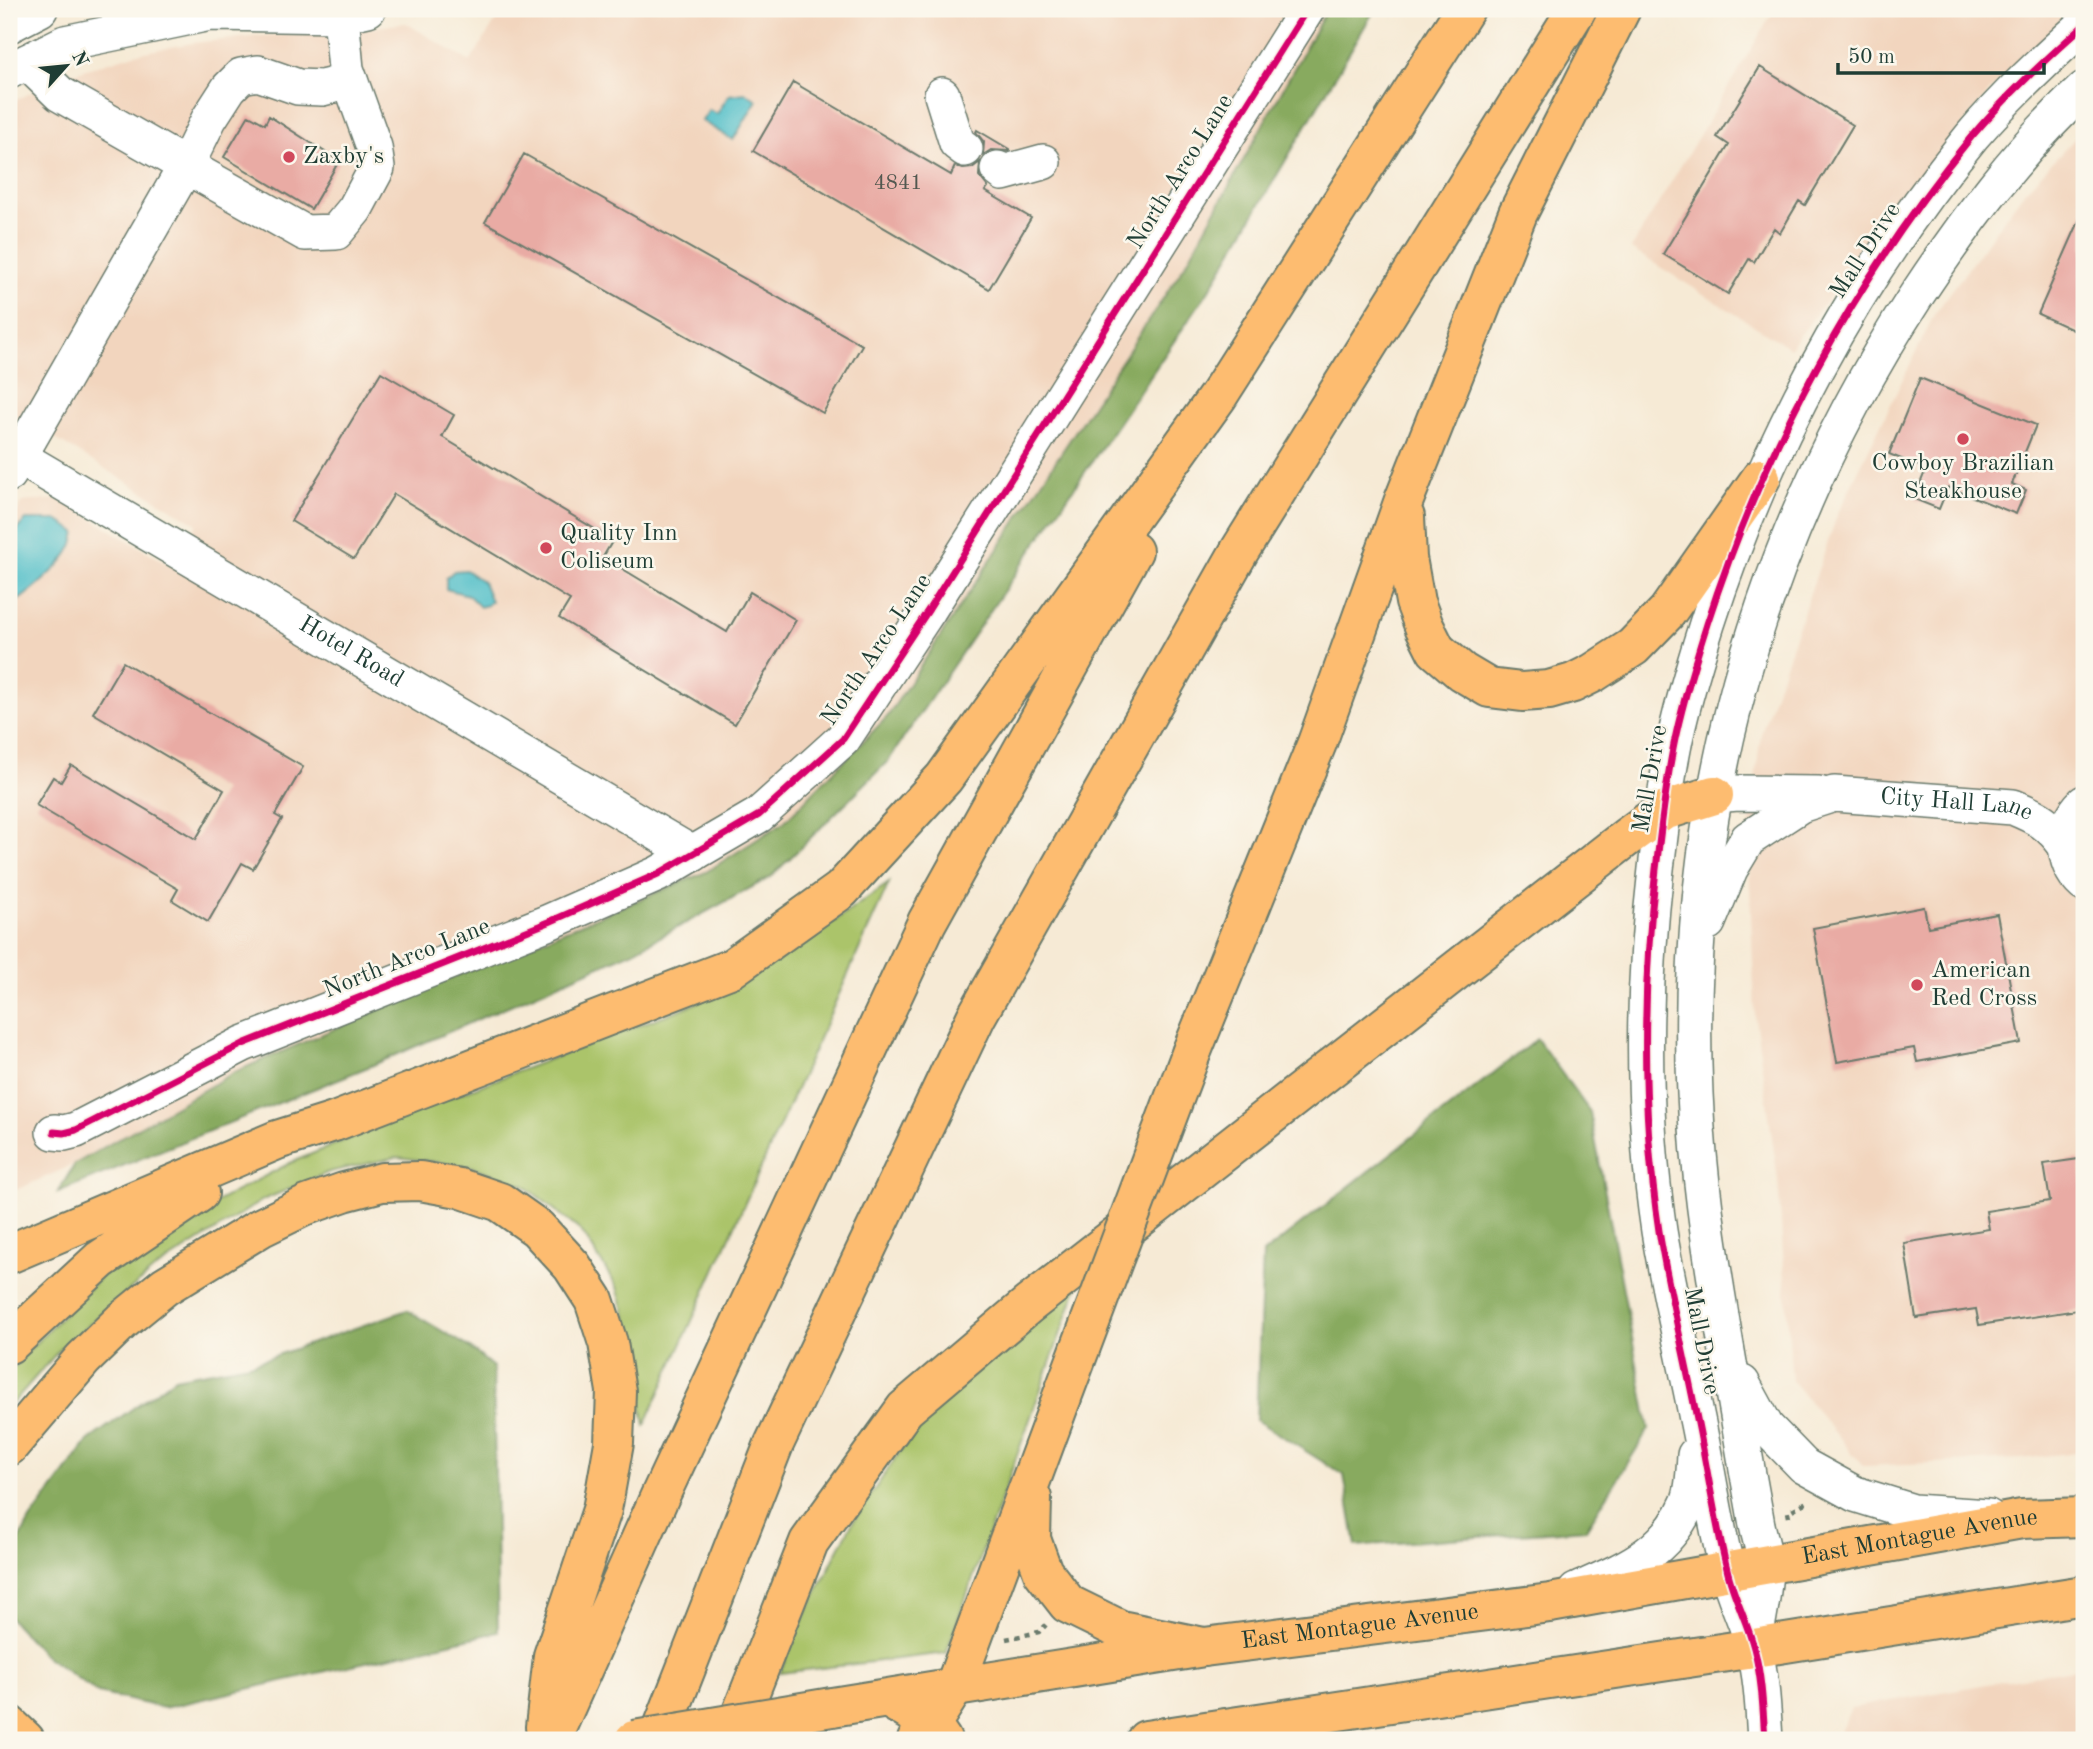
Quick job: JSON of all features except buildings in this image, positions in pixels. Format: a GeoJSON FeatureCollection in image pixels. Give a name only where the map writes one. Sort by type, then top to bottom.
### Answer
{"type":"FeatureCollection","features":[{"type":"Feature","properties":{"kind":"main road"},"geometry":{"type":"LineString","coordinates":[[9,1254],[277,1140],[334,1122],[732,968],[841,890],[944,778],[1218,396],[1465,9]]}},
{"type":"Feature","properties":{"kind":"main road"},"geometry":{"type":"LineString","coordinates":[[658,1740],[774,1444],[976,1017],[1240,550],[1577,9]]}},
{"type":"Feature","properties":{"kind":"main road"},"geometry":{"type":"LineString","coordinates":[[889,1699],[930,1735],[954,1688],[1192,1051],[1317,743],[1405,500],[1518,213],[1621,9]]}},
{"type":"Feature","properties":{"kind":"main road"},"geometry":{"type":"LineString","coordinates":[[551,1740],[660,1496],[928,922],[1218,396]]}},
{"type":"Feature","properties":{"kind":"main road"},"geometry":{"type":"LineString","coordinates":[[1405,500],[1408,558],[1415,602],[1436,650],[1462,672],[1489,688],[1521,692],[1549,690],[1573,683],[1633,647],[1667,612],[1761,478]]}},
{"type":"Feature","properties":{"kind":"main road"},"geometry":{"type":"LineString","coordinates":[[731,1740],[809,1542],[905,1409],[1028,1305],[1663,811],[1714,795]]}},
{"type":"Feature","properties":{"kind":"main road"},"geometry":{"type":"LineString","coordinates":[[9,1344],[100,1260],[187,1200],[334,1122]]}},
{"type":"Feature","properties":{"kind":"main road"},"geometry":{"type":"LineString","coordinates":[[9,1446],[83,1359],[122,1321],[165,1286],[260,1228],[307,1205],[382,1182],[420,1181],[459,1188],[500,1202],[537,1228],[572,1266],[594,1300],[608,1343],[615,1391],[614,1443],[602,1510],[553,1656],[543,1740]]}},
{"type":"Feature","properties":{"kind":"main road"},"geometry":{"type":"LineString","coordinates":[[1032,1482],[1031,1539],[1043,1572],[1068,1604],[1121,1630],[1204,1647]]}},
{"type":"Feature","properties":{"kind":"main road","name":"East Montague Avenue"},"geometry":{"type":"LineString","coordinates":[[634,1740],[1204,1647],[1550,1604],[2022,1519],[2084,1517]]}},
{"type":"Feature","properties":{"kind":"main road"},"geometry":{"type":"LineString","coordinates":[[1157,1739],[2084,1595]]}},
{"type":"Feature","properties":{"kind":"main road"},"geometry":{"type":"LineString","coordinates":[[9,1725],[25,1740]]}},
{"type":"Feature","properties":{"kind":"street"},"geometry":{"type":"LineString","coordinates":[[9,25],[40,9]]}},
{"type":"Feature","properties":{"kind":"street","name":"North Arco Lane"},"geometry":{"type":"LineString","coordinates":[[54,1132],[76,1130],[243,1044],[549,922],[658,874],[759,815],[843,739],[929,609],[1307,9]]}},
{"type":"Feature","properties":{"kind":"street"},"geometry":{"type":"LineString","coordinates":[[355,12],[345,69],[374,147],[377,168],[355,209],[335,232],[305,233],[60,94],[18,66],[65,43],[211,13],[355,12]]}},
{"type":"Feature","properties":{"kind":"street","name":"Mall Drive"},"geometry":{"type":"LineString","coordinates":[[1754,1648],[1727,1572],[1659,1232],[1648,1133],[1644,1034],[1649,929],[1673,748],[1693,667],[1723,573],[1761,478],[1805,387],[1859,295],[1911,215],[1973,135],[2007,98],[2084,25]]}},
{"type":"Feature","properties":{"kind":"street"},"geometry":{"type":"LineString","coordinates":[[12,460],[186,166],[209,119],[229,88],[241,76],[258,72],[298,87],[322,88],[350,81]]}},
{"type":"Feature","properties":{"kind":"street","name":"Mall Drive"},"geometry":{"type":"LineString","coordinates":[[1754,1648],[1765,1565],[1712,1258],[1699,1155],[1693,1056],[1696,951],[1702,873],[1714,795],[1757,624],[1791,531],[1834,437],[1883,348],[1937,265],[1999,180],[2084,89]]}},
{"type":"Feature","properties":{"kind":"street"},"geometry":{"type":"LineString","coordinates":[[942,95],[957,143],[965,149]]}},
{"type":"Feature","properties":{"kind":"street"},"geometry":{"type":"LineString","coordinates":[[998,169],[1003,173],[1043,162]]}},
{"type":"Feature","properties":{"kind":"street","name":"Hotel Road"},"geometry":{"type":"LineString","coordinates":[[12,460],[693,854]]}},
{"type":"Feature","properties":{"kind":"street","name":"City Hall Lane"},"geometry":{"type":"LineString","coordinates":[[1714,795],[1834,794],[2013,807],[2038,817],[2054,830],[2073,865]]}},
{"type":"Feature","properties":{"kind":"street","name":"City Hall Lane"},"geometry":{"type":"LineString","coordinates":[[1696,951],[1730,869],[1748,839],[1800,804],[1834,794]]}},
{"type":"Feature","properties":{"kind":"street"},"geometry":{"type":"LineString","coordinates":[[2084,803],[2068,827],[2073,865],[2084,901]]}},
{"type":"Feature","properties":{"kind":"street"},"geometry":{"type":"LineString","coordinates":[[1728,1357],[1766,1427],[1804,1466],[1855,1494],[1913,1512],[2022,1519]]}},
{"type":"Feature","properties":{"kind":"street"},"geometry":{"type":"LineString","coordinates":[[1550,1604],[1639,1562],[1659,1545],[1677,1524],[1689,1501],[1698,1424]]}},
{"type":"Feature","properties":{"kind":"street"},"geometry":{"type":"LineString","coordinates":[[1754,1648],[1763,1700],[1765,1740]]}},
{"type":"Feature","properties":{"kind":"path"},"geometry":{"type":"LineString","coordinates":[[1790,1521],[1788,1512],[1809,1501]]}},
{"type":"Feature","properties":{"kind":"path"},"geometry":{"type":"LineString","coordinates":[[1002,1640],[1039,1632],[1049,1623]]}},
{"type":"Feature","properties":{"kind":"shaded area"},"geometry":{"type":"Polygon","coordinates":[[[503,9],[1327,9],[1187,262],[887,717],[784,822],[706,872],[479,966],[235,1072],[75,1164],[9,1193],[9,526],[22,502],[59,499],[173,567],[197,524],[9,411],[9,104],[61,77],[135,54],[192,43],[262,36],[342,32],[406,23],[470,62],[503,9]]]}},
{"type":"Feature","properties":{"kind":"shaded area"},"geometry":{"type":"Polygon","coordinates":[[[1775,9],[2084,9],[1991,89],[1790,348],[1631,249],[1775,9]]]}},
{"type":"Feature","properties":{"kind":"shaded area"},"geometry":{"type":"Polygon","coordinates":[[[2084,129],[2084,1451],[2020,1459],[1863,1466],[1792,1381],[1778,1180],[1755,1017],[1748,835],[1761,734],[1838,513],[1934,315],[2024,192],[2084,129]]]}},
{"type":"Feature","properties":{"kind":"shaded area"},"geometry":{"type":"Polygon","coordinates":[[[2084,1667],[2084,1740],[1836,1740],[1851,1708],[2084,1667]]]}},
{"type":"Feature","properties":{"kind":"green space"},"geometry":{"type":"Polygon","coordinates":[[[1327,9],[1375,9],[1211,287],[888,761],[771,877],[634,951],[373,1065],[58,1192],[75,1164],[235,1072],[479,966],[706,872],[784,822],[887,717],[1187,262],[1327,9]]]}},
{"type":"Feature","properties":{"kind":"green space"},"geometry":{"type":"Polygon","coordinates":[[[889,883],[645,1425],[632,1337],[617,1287],[582,1232],[525,1186],[473,1167],[397,1157],[329,1172],[263,1200],[155,1269],[62,1347],[9,1407],[9,1374],[22,1357],[101,1276],[197,1212],[290,1163],[422,1108],[697,1003],[799,946],[889,883]]]}},
{"type":"Feature","properties":{"kind":"green space"},"geometry":{"type":"Polygon","coordinates":[[[1537,1039],[1590,1112],[1649,1429],[1586,1529],[1356,1546],[1344,1475],[1256,1420],[1263,1254],[1537,1039]]]}},
{"type":"Feature","properties":{"kind":"green space"},"geometry":{"type":"Polygon","coordinates":[[[1082,1274],[946,1653],[780,1673],[792,1641],[852,1523],[903,1447],[973,1364],[1082,1274]]]}},
{"type":"Feature","properties":{"kind":"green space"},"geometry":{"type":"Polygon","coordinates":[[[407,1310],[469,1347],[493,1367],[498,1632],[164,1708],[98,1693],[44,1655],[9,1617],[9,1560],[30,1520],[89,1440],[175,1378],[254,1363],[407,1310]]]}},
{"type":"Feature","properties":{"kind":"water"},"geometry":{"type":"Polygon","coordinates":[[[746,93],[757,100],[733,140],[702,121],[709,110],[717,114],[729,95],[746,93]]]}},
{"type":"Feature","properties":{"kind":"water"},"geometry":{"type":"Polygon","coordinates":[[[26,520],[57,520],[76,534],[72,546],[60,563],[34,588],[9,606],[9,540],[26,520]]]}},
{"type":"Feature","properties":{"kind":"water"},"geometry":{"type":"Polygon","coordinates":[[[466,570],[483,582],[491,601],[487,605],[480,607],[468,595],[446,589],[446,578],[454,571],[466,570]]]}},
{"type":"Feature","properties":{"kind":"cycle path"},"geometry":{"type":"LineString","coordinates":[[54,1132],[76,1130],[243,1044],[549,922],[658,874],[759,815],[843,739],[929,609],[1307,9]]}},
{"type":"Feature","properties":{"kind":"cycle path"},"geometry":{"type":"LineString","coordinates":[[1765,1740],[1757,1659],[1722,1550],[1667,1277],[1653,1186],[1646,1096],[1646,1005],[1651,914],[1670,764],[1693,670],[1730,558],[1785,430],[1851,307],[1929,191],[1972,136],[2026,79],[2084,25]]}},
{"type":"Feature","properties":{"kind":"place","name":"Zaxby's"},"geometry":{"type":"Point","coordinates":[289,157]}},
{"type":"Feature","properties":{"kind":"place","name":"Cowboy Brazilian Steakhouse"},"geometry":{"type":"Point","coordinates":[1963,439]}},
{"type":"Feature","properties":{"kind":"place","name":"Quality Inn Coliseum"},"geometry":{"type":"Point","coordinates":[546,548]}},
{"type":"Feature","properties":{"kind":"place","name":"American Red Cross"},"geometry":{"type":"Point","coordinates":[1917,985]}}]}
